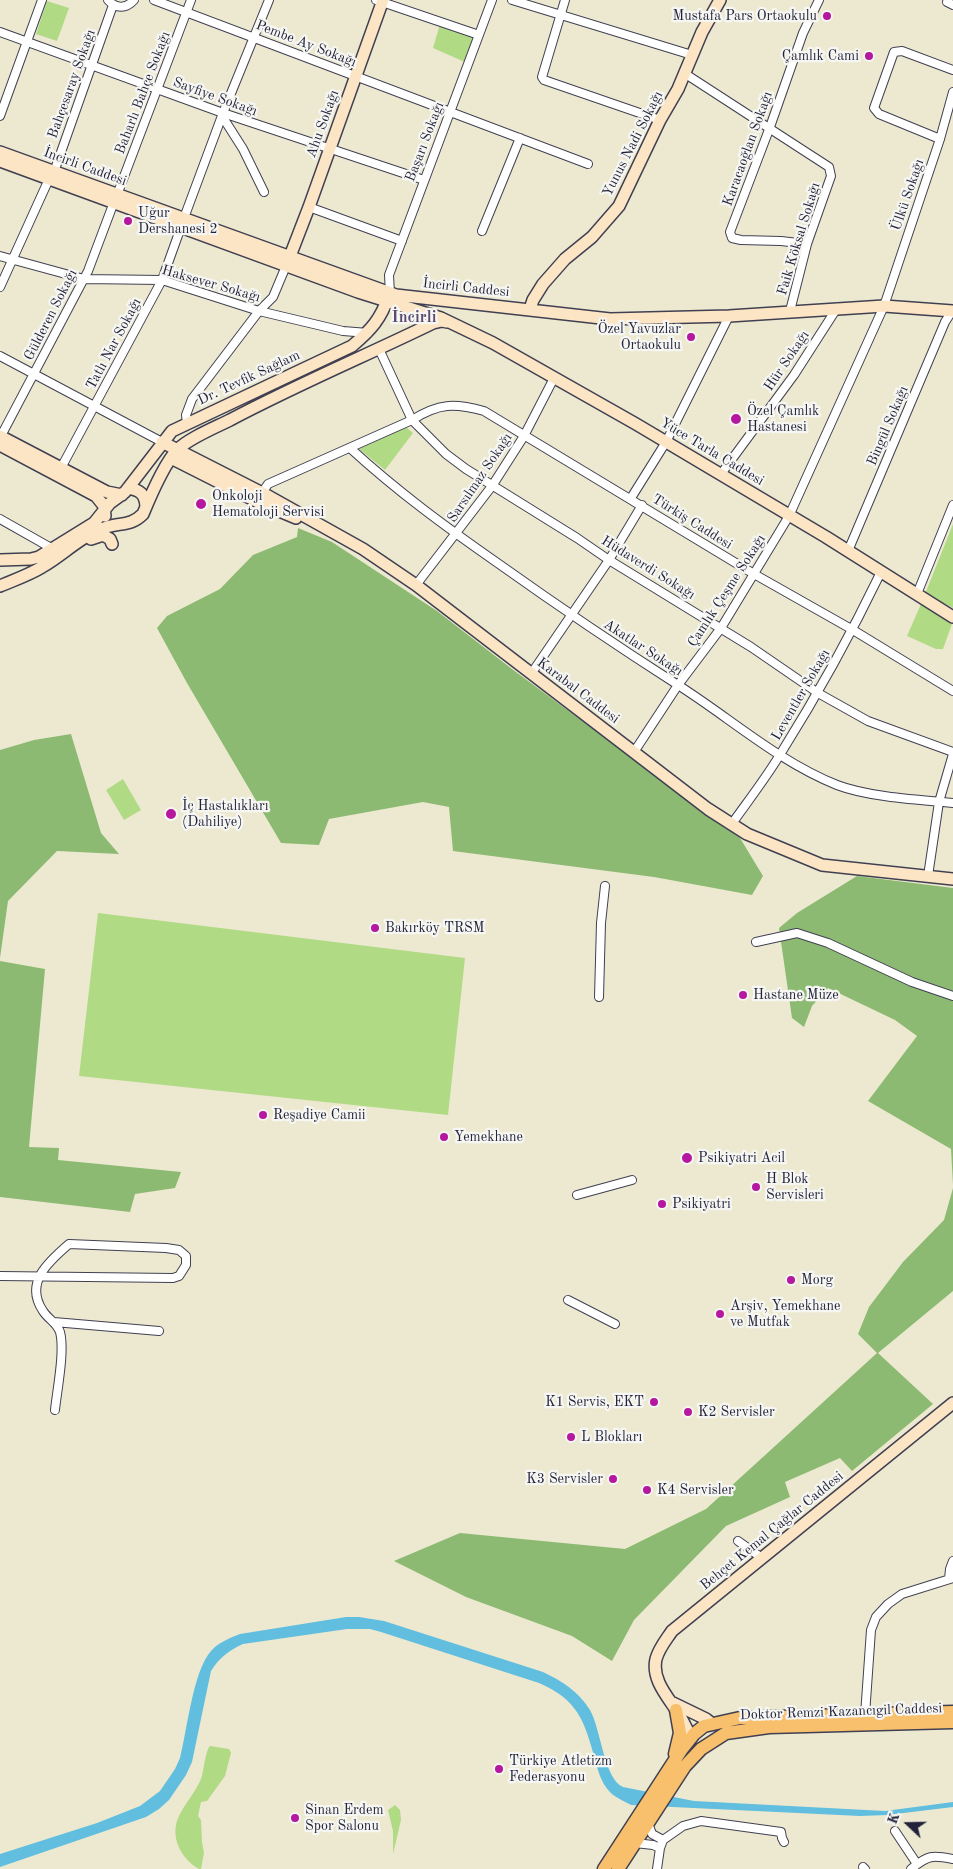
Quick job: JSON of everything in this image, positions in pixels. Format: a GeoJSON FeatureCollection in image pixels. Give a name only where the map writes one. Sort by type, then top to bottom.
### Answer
{"type":"FeatureCollection","features":[{"type":"Feature","properties":{"kind":"main road","name":"Yunus Nadi Sokağı"},"geometry":{"type":"LineString","coordinates":[[530,309],[543,284],[565,259],[592,237],[620,206],[702,32],[720,0]]}},
{"type":"Feature","properties":{"kind":"main road","name":"Ahu Sokağı"},"geometry":{"type":"LineString","coordinates":[[288,262],[356,77],[381,1]]}},
{"type":"Feature","properties":{"kind":"main road","name":"İncirli Caddesi"},"geometry":{"type":"LineString","coordinates":[[0,152],[52,175],[392,299],[451,323]]}},
{"type":"Feature","properties":{"kind":"main road","name":"İncirli Caddesi"},"geometry":{"type":"LineString","coordinates":[[0,161],[52,175]]}},
{"type":"Feature","properties":{"kind":"main road","name":"İncirli Caddesi"},"geometry":{"type":"LineString","coordinates":[[392,299],[530,309],[610,319],[729,316],[884,306],[953,311]]}},
{"type":"Feature","properties":{"kind":"main road","name":"Dr. Tevfik Sağlam"},"geometry":{"type":"LineString","coordinates":[[125,491],[172,431],[347,349],[368,333],[392,299]]}},
{"type":"Feature","properties":{"kind":"main road"},"geometry":{"type":"LineString","coordinates":[[343,364],[380,329],[389,315],[392,299]]}},
{"type":"Feature","properties":{"kind":"main road"},"geometry":{"type":"LineString","coordinates":[[0,586],[43,567],[66,549],[100,529],[111,525],[124,525],[138,519],[174,454],[184,444],[244,412],[433,323],[442,320],[451,323],[450,312],[452,308],[485,305]]}},
{"type":"Feature","properties":{"kind":"main road","name":"Yüce Tarla Caddesi"},"geometry":{"type":"LineString","coordinates":[[451,323],[493,343],[721,474],[953,616]]}},
{"type":"Feature","properties":{"kind":"main road"},"geometry":{"type":"LineString","coordinates":[[0,439],[107,492],[140,492],[145,498],[146,506]]}},
{"type":"Feature","properties":{"kind":"main road"},"geometry":{"type":"LineString","coordinates":[[0,439],[96,496],[104,506],[105,518],[111,525]]}},
{"type":"Feature","properties":{"kind":"main road","name":"Karabal Caddesi"},"geometry":{"type":"LineString","coordinates":[[162,442],[174,454],[266,506],[323,528]]}},
{"type":"Feature","properties":{"kind":"main road","name":"Karabal Caddesi"},"geometry":{"type":"LineString","coordinates":[[174,454],[262,493],[363,549],[416,585],[731,825],[776,847],[822,865],[953,879]]}},
{"type":"Feature","properties":{"kind":"main road"},"geometry":{"type":"LineString","coordinates":[[0,560],[32,559],[53,549],[94,523],[110,503],[125,491]]}},
{"type":"Feature","properties":{"kind":"main road"},"geometry":{"type":"LineString","coordinates":[[66,549],[76,548],[94,537],[103,535],[110,539],[112,544]]}},
{"type":"Feature","properties":{"kind":"main road","name":"Behçet Kemal Çağlar Caddesi"},"geometry":{"type":"LineString","coordinates":[[691,1737],[674,1706],[664,1693],[656,1675],[656,1660],[661,1647],[672,1631],[953,1403]]}},
{"type":"Feature","properties":{"kind":"main road"},"geometry":{"type":"LineString","coordinates":[[674,1706],[706,1719],[711,1723],[717,1734],[716,1739]]}},
{"type":"Feature","properties":{"kind":"main road"},"geometry":{"type":"LineString","coordinates":[[669,1768],[680,1733],[674,1706]]}},
{"type":"Feature","properties":{"kind":"main road","name":"Doktor Remzi Kazancıgil Caddesi"},"geometry":{"type":"LineString","coordinates":[[618,1869],[635,1843],[647,1817],[657,1785],[691,1737],[704,1726],[740,1718],[953,1712]]}},
{"type":"Feature","properties":{"kind":"main road","name":"Doktor Remzi Kazancıgil Caddesi"},"geometry":{"type":"LineString","coordinates":[[604,1869],[671,1789],[685,1766],[701,1749],[726,1733],[769,1727],[953,1722]]}},
{"type":"Feature","properties":{"kind":"main road"},"geometry":{"type":"LineString","coordinates":[[691,1737],[694,1743],[701,1749]]}},
{"type":"Feature","properties":{"kind":"street"},"geometry":{"type":"LineString","coordinates":[[0,116],[42,0]]}},
{"type":"Feature","properties":{"kind":"street"},"geometry":{"type":"LineString","coordinates":[[110,2],[123,7],[134,0]]}},
{"type":"Feature","properties":{"kind":"street","name":"Pembe Ay Sokağı"},"geometry":{"type":"LineString","coordinates":[[154,0],[588,164]]}},
{"type":"Feature","properties":{"kind":"street","name":"Baharlı Bahçe Sokağı"},"geometry":{"type":"LineString","coordinates":[[116,198],[191,0]]}},
{"type":"Feature","properties":{"kind":"street","name":"Tatlı Nar Sokağı"},"geometry":{"type":"LineString","coordinates":[[61,468],[162,280],[222,115],[268,0]]}},
{"type":"Feature","properties":{"kind":"street","name":"Başarı Sokağı"},"geometry":{"type":"LineString","coordinates":[[392,299],[389,275],[492,0]]}},
{"type":"Feature","properties":{"kind":"street"},"geometry":{"type":"LineString","coordinates":[[512,0],[692,55]]}},
{"type":"Feature","properties":{"kind":"street"},"geometry":{"type":"LineString","coordinates":[[565,0],[542,78],[660,120]]}},
{"type":"Feature","properties":{"kind":"street","name":"Karacaoğlan Sokağı"},"geometry":{"type":"LineString","coordinates":[[807,244],[741,240],[732,238],[730,232],[770,127],[803,32],[820,0]]}},
{"type":"Feature","properties":{"kind":"street"},"geometry":{"type":"LineString","coordinates":[[948,0],[947,2],[953,5]]}},
{"type":"Feature","properties":{"kind":"street"},"geometry":{"type":"LineString","coordinates":[[381,1],[478,35]]}},
{"type":"Feature","properties":{"kind":"street","name":"Bahçesaray Sokağı"},"geometry":{"type":"LineString","coordinates":[[0,287],[52,175],[93,66],[110,2]]}},
{"type":"Feature","properties":{"kind":"street","name":"Sayfiye Sokağı"},"geometry":{"type":"LineString","coordinates":[[0,32],[157,89],[222,115],[424,180]]}},
{"type":"Feature","properties":{"kind":"street"},"geometry":{"type":"LineString","coordinates":[[940,139],[879,114],[874,108],[894,52],[902,51],[953,70]]}},
{"type":"Feature","properties":{"kind":"street","name":"Faik Köksal Sokağı"},"geometry":{"type":"LineString","coordinates":[[684,73],[829,167],[831,176],[807,244],[790,311]]}},
{"type":"Feature","properties":{"kind":"street","name":"Ülkü Sokağı"},"geometry":{"type":"LineString","coordinates":[[789,516],[884,306],[940,139],[951,113],[953,92]]}},
{"type":"Feature","properties":{"kind":"street"},"geometry":{"type":"LineString","coordinates":[[222,115],[243,149],[264,192]]}},
{"type":"Feature","properties":{"kind":"street"},"geometry":{"type":"LineString","coordinates":[[482,231],[520,138]]}},
{"type":"Feature","properties":{"kind":"street","name":"Gülderen Sokağı"},"geometry":{"type":"LineString","coordinates":[[0,439],[84,279],[116,198]]}},
{"type":"Feature","properties":{"kind":"street"},"geometry":{"type":"LineString","coordinates":[[309,207],[402,241]]}},
{"type":"Feature","properties":{"kind":"street","name":"Haksever Sokağı"},"geometry":{"type":"LineString","coordinates":[[0,256],[84,279],[162,280],[258,311],[343,331],[368,333]]}},
{"type":"Feature","properties":{"kind":"street"},"geometry":{"type":"LineString","coordinates":[[188,423],[186,415],[192,399],[258,311],[273,297],[288,262]]}},
{"type":"Feature","properties":{"kind":"street","name":"Hür Sokağı"},"geometry":{"type":"LineString","coordinates":[[721,474],[794,375],[837,308]]}},
{"type":"Feature","properties":{"kind":"street","name":"Bingül Sokağı"},"geometry":{"type":"LineString","coordinates":[[848,551],[945,322],[953,311]]}},
{"type":"Feature","properties":{"kind":"street"},"geometry":{"type":"LineString","coordinates":[[631,498],[666,442],[729,316]]}},
{"type":"Feature","properties":{"kind":"street"},"geometry":{"type":"LineString","coordinates":[[343,331],[349,339],[350,345],[347,349]]}},
{"type":"Feature","properties":{"kind":"street","name":"Hüdaverdi Sokağı"},"geometry":{"type":"LineString","coordinates":[[379,349],[412,420],[446,454],[492,486],[721,628],[818,693],[868,721],[953,753]]}},
{"type":"Feature","properties":{"kind":"street"},"geometry":{"type":"LineString","coordinates":[[0,356],[162,442]]}},
{"type":"Feature","properties":{"kind":"street","name":"Sarsılmaz Sokağı"},"geometry":{"type":"LineString","coordinates":[[416,585],[492,486],[524,436],[554,378]]}},
{"type":"Feature","properties":{"kind":"street","name":"Türkiş Caddesi"},"geometry":{"type":"LineString","coordinates":[[262,493],[268,484],[412,420],[428,410],[447,405],[464,405],[484,411],[754,574],[853,630],[953,691]]}},
{"type":"Feature","properties":{"kind":"street","name":"Akatlar Sokağı"},"geometry":{"type":"LineString","coordinates":[[350,448],[390,484],[457,534],[572,616],[678,685],[780,755],[838,786],[860,791],[953,803]]}},
{"type":"Feature","properties":{"kind":"street"},"geometry":{"type":"LineString","coordinates":[[916,594],[953,504]]}},
{"type":"Feature","properties":{"kind":"street"},"geometry":{"type":"LineString","coordinates":[[531,674],[609,560],[642,506]]}},
{"type":"Feature","properties":{"kind":"street","name":"Çamlık Çeşme Sokağı"},"geometry":{"type":"LineString","coordinates":[[634,752],[678,685],[721,628],[789,516]]}},
{"type":"Feature","properties":{"kind":"street"},"geometry":{"type":"LineString","coordinates":[[0,519],[53,549]]}},
{"type":"Feature","properties":{"kind":"street","name":"Leventler Sokağı"},"geometry":{"type":"LineString","coordinates":[[731,825],[780,755],[818,693],[853,630],[881,572]]}},
{"type":"Feature","properties":{"kind":"street"},"geometry":{"type":"LineString","coordinates":[[928,876],[939,802],[953,753]]}},
{"type":"Feature","properties":{"kind":"street"},"geometry":{"type":"LineString","coordinates":[[599,997],[601,923],[605,886]]}},
{"type":"Feature","properties":{"kind":"street"},"geometry":{"type":"LineString","coordinates":[[756,942],[797,933],[828,944],[912,982],[953,996]]}},
{"type":"Feature","properties":{"kind":"street"},"geometry":{"type":"LineString","coordinates":[[577,1195],[632,1180]]}},
{"type":"Feature","properties":{"kind":"street"},"geometry":{"type":"LineString","coordinates":[[0,1276],[38,1277],[173,1278],[180,1276],[186,1265],[186,1256],[179,1250],[166,1248],[69,1244],[49,1261],[38,1277],[36,1301],[60,1332],[62,1347],[55,1410]]}},
{"type":"Feature","properties":{"kind":"street"},"geometry":{"type":"LineString","coordinates":[[568,1300],[615,1324]]}},
{"type":"Feature","properties":{"kind":"street"},"geometry":{"type":"LineString","coordinates":[[54,1322],[159,1331]]}},
{"type":"Feature","properties":{"kind":"street"},"geometry":{"type":"LineString","coordinates":[[738,1541],[762,1558]]}},
{"type":"Feature","properties":{"kind":"street"},"geometry":{"type":"LineString","coordinates":[[865,1715],[871,1630],[876,1617],[888,1604],[902,1594],[951,1579],[950,1569],[953,1561]]}},
{"type":"Feature","properties":{"kind":"street"},"geometry":{"type":"LineString","coordinates":[[647,1817],[652,1834],[663,1840]]}},
{"type":"Feature","properties":{"kind":"street"},"geometry":{"type":"LineString","coordinates":[[657,1869],[663,1840],[683,1826],[701,1821],[782,1832],[784,1842]]}},
{"type":"Feature","properties":{"kind":"street"},"geometry":{"type":"LineString","coordinates":[[895,1831],[914,1866],[924,1858],[935,1855],[953,1859]]}},
{"type":"Feature","properties":{"kind":"street"},"geometry":{"type":"LineString","coordinates":[[635,1843],[653,1844],[660,1848]]}},
{"type":"Feature","properties":{"kind":"green space"},"geometry":{"type":"Polygon","coordinates":[[[47,1],[69,8],[57,41],[36,34],[47,1]]]}},
{"type":"Feature","properties":{"kind":"green space"},"geometry":{"type":"Polygon","coordinates":[[[440,24],[476,37],[467,63],[433,48],[440,24]]]}},
{"type":"Feature","properties":{"kind":"green space"},"geometry":{"type":"Polygon","coordinates":[[[406,427],[413,433],[385,470],[359,449],[406,427]]]}},
{"type":"Feature","properties":{"kind":"green space"},"geometry":{"type":"Polygon","coordinates":[[[953,524],[953,608],[925,594],[953,524]]]}},
{"type":"Feature","properties":{"kind":"green space"},"geometry":{"type":"Polygon","coordinates":[[[298,528],[332,542],[437,611],[740,838],[763,876],[752,895],[654,877],[453,851],[449,807],[423,802],[329,819],[319,845],[281,843],[157,628],[167,616],[220,589],[253,555],[297,537],[298,528]]]}},
{"type":"Feature","properties":{"kind":"green space"},"geometry":{"type":"Polygon","coordinates":[[[921,604],[953,621],[943,649],[936,649],[907,636],[921,604]]]}},
{"type":"Feature","properties":{"kind":"green space"},"geometry":{"type":"Polygon","coordinates":[[[71,734],[101,833],[119,854],[57,851],[8,901],[0,958],[0,750],[34,740],[71,734]]]}},
{"type":"Feature","properties":{"kind":"green space"},"geometry":{"type":"Polygon","coordinates":[[[123,779],[141,810],[124,820],[106,790],[123,779]]]}},
{"type":"Feature","properties":{"kind":"green space"},"geometry":{"type":"Polygon","coordinates":[[[857,876],[953,888],[953,1185],[951,1149],[868,1101],[917,1036],[895,1020],[828,988],[812,1006],[804,1027],[792,1018],[779,928],[797,913],[857,876]]]}},
{"type":"Feature","properties":{"kind":"green space"},"geometry":{"type":"Polygon","coordinates":[[[98,913],[465,958],[448,1115],[79,1076],[98,913]]]}},
{"type":"Feature","properties":{"kind":"green space"},"geometry":{"type":"Polygon","coordinates":[[[0,961],[45,969],[29,1147],[59,1148],[58,1160],[181,1172],[175,1188],[135,1194],[130,1212],[0,1197],[0,961]]]}},
{"type":"Feature","properties":{"kind":"green space"},"geometry":{"type":"Polygon","coordinates":[[[953,1188],[953,1291],[878,1353],[933,1404],[852,1471],[840,1458],[785,1482],[790,1497],[726,1526],[634,1620],[612,1661],[572,1636],[466,1597],[394,1561],[460,1533],[625,1549],[706,1509],[877,1353],[858,1334],[869,1307],[903,1262],[944,1220],[953,1188]]]}},
{"type":"Feature","properties":{"kind":"green space"},"geometry":{"type":"Polygon","coordinates":[[[210,1746],[229,1749],[231,1753],[225,1776],[207,1801],[201,1802],[198,1816],[201,1820],[204,1853],[201,1869],[199,1869],[182,1853],[178,1846],[175,1831],[179,1816],[201,1779],[210,1746]]]}},
{"type":"Feature","properties":{"kind":"green space"},"geometry":{"type":"Polygon","coordinates":[[[395,1805],[400,1810],[401,1820],[393,1854],[393,1831],[388,1810],[395,1805]]]}},
{"type":"Feature","properties":{"kind":"water"},"geometry":{"type":"Polygon","coordinates":[[[346,1617],[384,1621],[543,1672],[563,1683],[580,1697],[590,1710],[611,1774],[623,1787],[694,1801],[885,1811],[953,1802],[953,1807],[887,1815],[860,1816],[631,1805],[606,1788],[583,1722],[571,1704],[552,1690],[539,1683],[381,1632],[370,1629],[347,1629],[243,1644],[229,1652],[221,1658],[211,1671],[192,1762],[186,1775],[169,1800],[146,1817],[0,1867],[0,1854],[97,1823],[140,1806],[160,1791],[180,1758],[191,1702],[200,1672],[211,1651],[218,1645],[240,1634],[346,1617]]]}},
{"type":"Feature","properties":{"kind":"place","name":"Mustafa Pars Ortaokulu"},"geometry":{"type":"Point","coordinates":[827,16]}},
{"type":"Feature","properties":{"kind":"place","name":"Çamlık Cami"},"geometry":{"type":"Point","coordinates":[869,56]}},
{"type":"Feature","properties":{"kind":"place","name":"Uğur Dershanesi 2"},"geometry":{"type":"Point","coordinates":[128,221]}},
{"type":"Feature","properties":{"kind":"place","name":"Özel Yavuzlar Ortaokulu"},"geometry":{"type":"Point","coordinates":[691,337]}},
{"type":"Feature","properties":{"kind":"place","name":"Özel Çamlık Hastanesi"},"geometry":{"type":"Point","coordinates":[736,419]}},
{"type":"Feature","properties":{"kind":"place","name":"Onkoloji Hematoloji Servisi"},"geometry":{"type":"Point","coordinates":[201,504]}},
{"type":"Feature","properties":{"kind":"place","name":"İç Hastalıkları (Dahiliye)"},"geometry":{"type":"Point","coordinates":[171,814]}},
{"type":"Feature","properties":{"kind":"place","name":"Bakırköy TRSM"},"geometry":{"type":"Point","coordinates":[375,928]}},
{"type":"Feature","properties":{"kind":"place","name":"Hastane Müze"},"geometry":{"type":"Point","coordinates":[743,995]}},
{"type":"Feature","properties":{"kind":"place","name":"Reşadiye Camii"},"geometry":{"type":"Point","coordinates":[263,1115]}},
{"type":"Feature","properties":{"kind":"place","name":"Yemekhane"},"geometry":{"type":"Point","coordinates":[444,1137]}},
{"type":"Feature","properties":{"kind":"place","name":"Psikiyatri Acil"},"geometry":{"type":"Point","coordinates":[687,1158]}},
{"type":"Feature","properties":{"kind":"place","name":"H Blok Servisleri"},"geometry":{"type":"Point","coordinates":[756,1187]}},
{"type":"Feature","properties":{"kind":"place","name":"Psikiyatri"},"geometry":{"type":"Point","coordinates":[662,1204]}},
{"type":"Feature","properties":{"kind":"place","name":"Morg"},"geometry":{"type":"Point","coordinates":[791,1280]}},
{"type":"Feature","properties":{"kind":"place","name":"Arşiv, Yemekhane ve Mutfak"},"geometry":{"type":"Point","coordinates":[720,1314]}},
{"type":"Feature","properties":{"kind":"place","name":"K1 Servis, EKT"},"geometry":{"type":"Point","coordinates":[654,1402]}},
{"type":"Feature","properties":{"kind":"place","name":"K2 Servisler"},"geometry":{"type":"Point","coordinates":[688,1412]}},
{"type":"Feature","properties":{"kind":"place","name":"L Blokları"},"geometry":{"type":"Point","coordinates":[571,1437]}},
{"type":"Feature","properties":{"kind":"place","name":"K3 Servisler"},"geometry":{"type":"Point","coordinates":[613,1479]}},
{"type":"Feature","properties":{"kind":"place","name":"K4 Servisler"},"geometry":{"type":"Point","coordinates":[647,1490]}},
{"type":"Feature","properties":{"kind":"place","name":"Türkiye Atletizm Federasyonu"},"geometry":{"type":"Point","coordinates":[499,1769]}},
{"type":"Feature","properties":{"kind":"place","name":"Sinan Erdem Spor Salonu"},"geometry":{"type":"Point","coordinates":[295,1818]}},
{"type":"Feature","properties":{"kind":"district","name":"İncirli"},"geometry":{"type":"Point","coordinates":[414,318]}}]}
